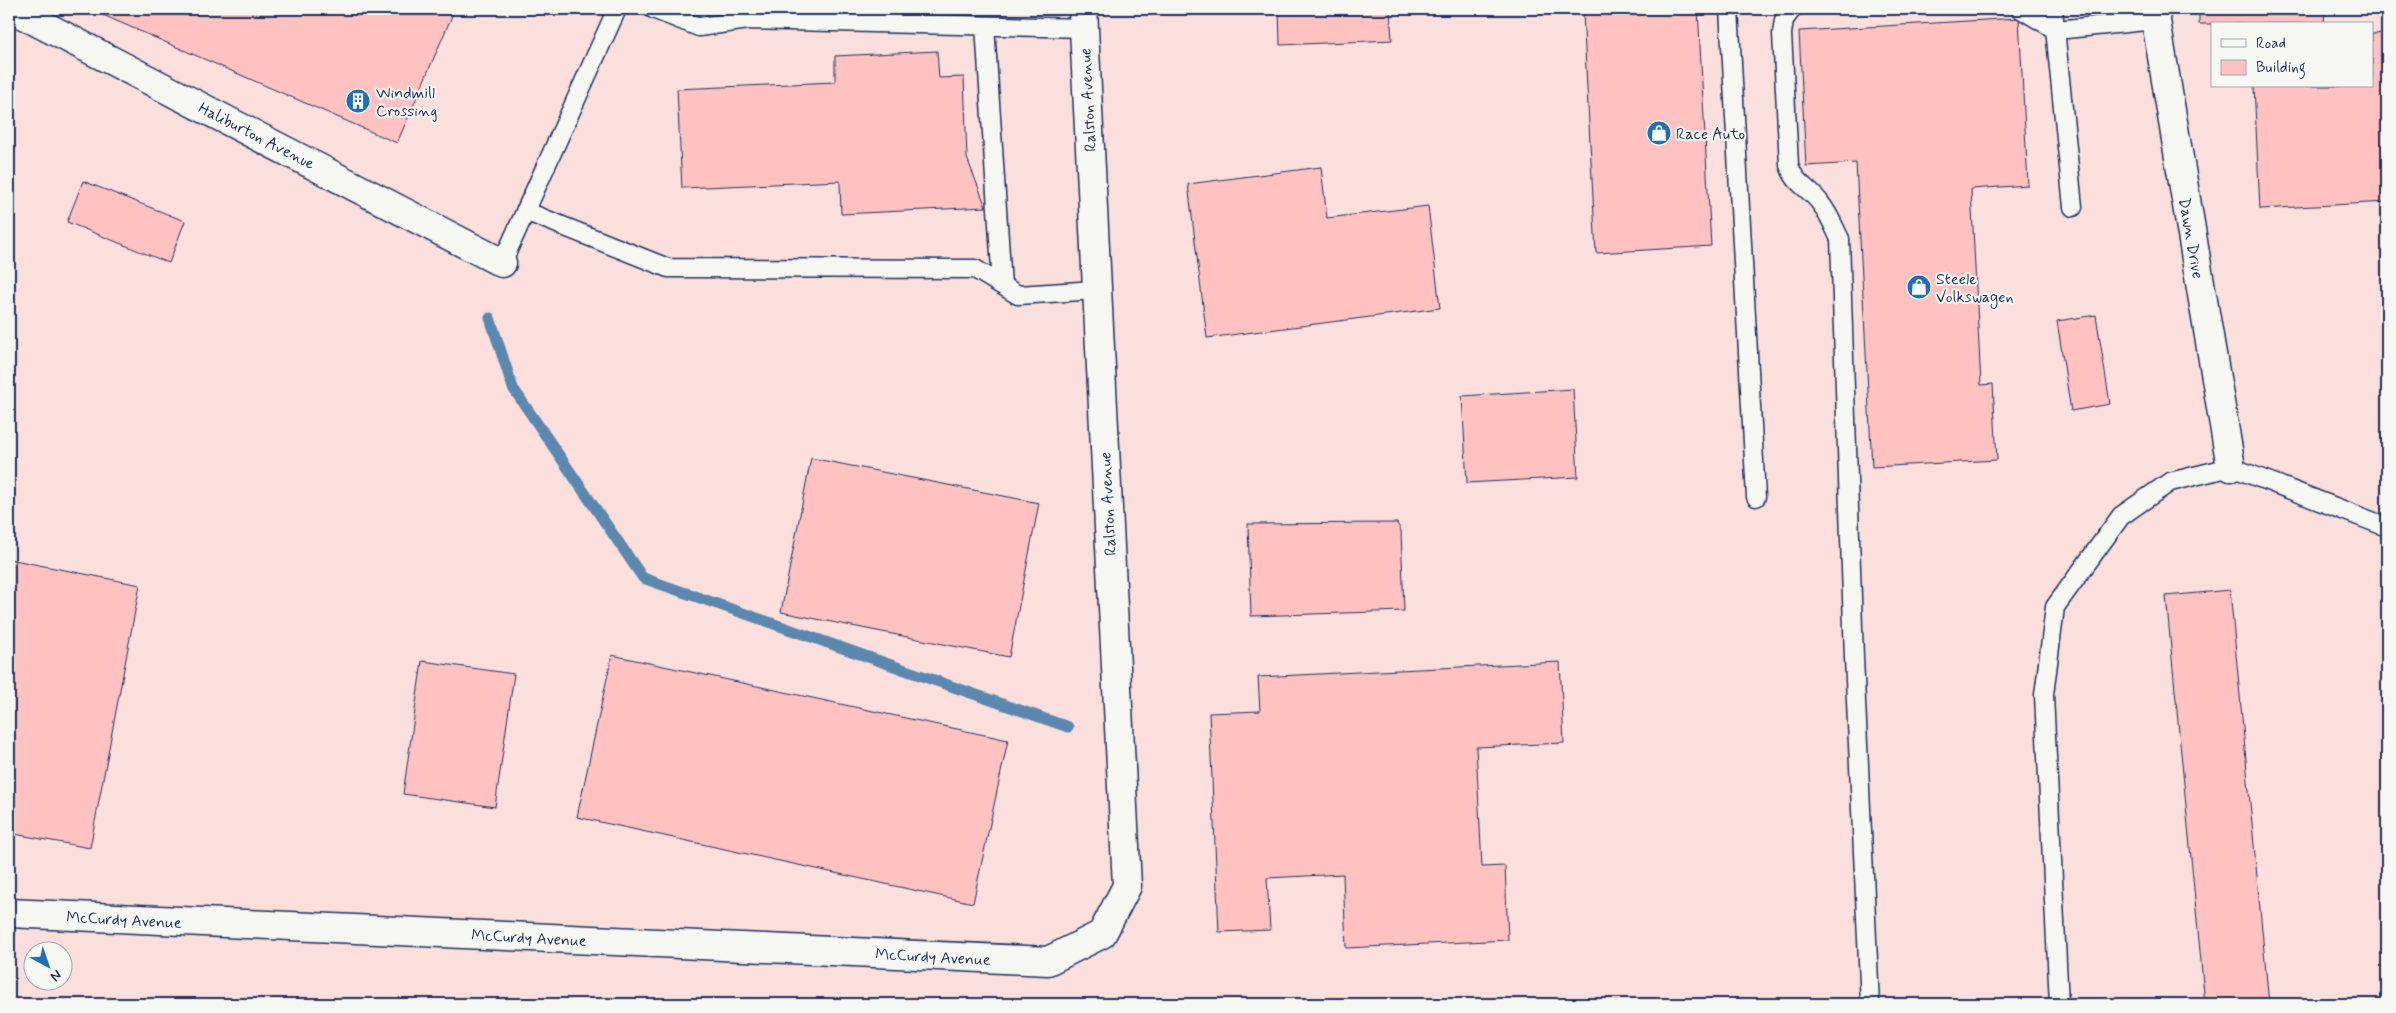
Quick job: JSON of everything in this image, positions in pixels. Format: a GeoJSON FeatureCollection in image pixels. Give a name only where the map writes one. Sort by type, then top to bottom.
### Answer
{"type":"FeatureCollection","features":[{"type":"Feature","properties":{"kind":"street","name":"Haliburton Avenue"},"geometry":{"type":"LineString","coordinates":[[12,9],[502,263]]}},
{"type":"Feature","properties":{"kind":"street","name":"Dawn Drive"},"geometry":{"type":"LineString","coordinates":[[2155,14],[2231,467]]}},
{"type":"Feature","properties":{"kind":"street","name":"Ralston Avenue"},"geometry":{"type":"LineString","coordinates":[[1048,961],[1102,934],[1127,886],[1083,19]]}},
{"type":"Feature","properties":{"kind":"street","name":"McCurdy Avenue"},"geometry":{"type":"LineString","coordinates":[[9,913],[1048,961]]}},
{"type":"Feature","properties":{"kind":"lane"},"geometry":{"type":"LineString","coordinates":[[502,263],[618,9]]}},
{"type":"Feature","properties":{"kind":"lane"},"geometry":{"type":"LineString","coordinates":[[653,9],[699,27],[748,20],[985,26],[1083,19]]}},
{"type":"Feature","properties":{"kind":"lane"},"geometry":{"type":"LineString","coordinates":[[1729,9],[1756,497]]}},
{"type":"Feature","properties":{"kind":"lane"},"geometry":{"type":"LineString","coordinates":[[1792,9],[1784,20],[1782,34],[1789,165],[1793,178],[1814,195],[1823,206],[1840,239],[1854,658],[1870,1004]]}},
{"type":"Feature","properties":{"kind":"lane"},"geometry":{"type":"LineString","coordinates":[[2020,9],[2056,30],[2155,14]]}},
{"type":"Feature","properties":{"kind":"lane"},"geometry":{"type":"LineString","coordinates":[[2053,9],[2073,207]]}},
{"type":"Feature","properties":{"kind":"lane"},"geometry":{"type":"LineString","coordinates":[[985,26],[1002,285]]}},
{"type":"Feature","properties":{"kind":"lane"},"geometry":{"type":"LineString","coordinates":[[525,211],[668,268],[975,269],[1018,295],[1096,290]]}},
{"type":"Feature","properties":{"kind":"lane"},"geometry":{"type":"LineString","coordinates":[[2059,1004],[2044,695],[2055,607],[2121,516],[2170,482],[2231,467],[2387,527]]}},
{"type":"Feature","properties":{"kind":"shaded area"},"geometry":{"type":"Polygon","coordinates":[[[9,9],[2387,9],[2387,1004],[9,1004],[9,9]]]}},
{"type":"Feature","properties":{"kind":"building","name":"Windmill Crossing"},"geometry":{"type":"Polygon","coordinates":[[[89,9],[455,9],[397,143],[89,9]]]}},
{"type":"Feature","properties":{"kind":"building"},"geometry":{"type":"Polygon","coordinates":[[[1279,9],[1390,9],[1392,40],[1280,45],[1279,9]]]}},
{"type":"Feature","properties":{"kind":"building"},"geometry":{"type":"Polygon","coordinates":[[[1597,9],[1698,9],[1711,246],[1596,253],[1583,13],[1597,12],[1597,9]]]}},
{"type":"Feature","properties":{"kind":"building"},"geometry":{"type":"Polygon","coordinates":[[[2199,9],[2325,9],[2324,22],[2211,22],[2211,24],[2199,24],[2199,9]]]}},
{"type":"Feature","properties":{"kind":"building","name":"Steele Volkswagen"},"geometry":{"type":"Polygon","coordinates":[[[2019,18],[2028,185],[1971,189],[1981,385],[1993,384],[1997,460],[1872,467],[1856,163],[1806,166],[1799,31],[2019,18]]]}},
{"type":"Feature","properties":{"kind":"building"},"geometry":{"type":"Polygon","coordinates":[[[2387,33],[2387,202],[2260,209],[2254,88],[2374,88],[2374,34],[2387,33]]]}},
{"type":"Feature","properties":{"kind":"building"},"geometry":{"type":"Polygon","coordinates":[[[937,51],[939,78],[964,77],[967,158],[986,207],[841,214],[840,181],[682,188],[677,89],[835,82],[835,56],[937,51]]]}},
{"type":"Feature","properties":{"kind":"building"},"geometry":{"type":"Polygon","coordinates":[[[1321,167],[1327,218],[1428,206],[1440,308],[1207,338],[1188,184],[1321,167]]]}},
{"type":"Feature","properties":{"kind":"building"},"geometry":{"type":"Polygon","coordinates":[[[83,181],[185,221],[169,263],[67,222],[83,181]]]}},
{"type":"Feature","properties":{"kind":"building"},"geometry":{"type":"Polygon","coordinates":[[[2096,315],[2110,404],[2071,411],[2057,321],[2096,315]]]}},
{"type":"Feature","properties":{"kind":"building"},"geometry":{"type":"Polygon","coordinates":[[[1573,389],[1578,477],[1467,483],[1462,396],[1573,389]]]}},
{"type":"Feature","properties":{"kind":"building"},"geometry":{"type":"Polygon","coordinates":[[[811,458],[1039,503],[1009,657],[781,612],[811,458]]]}},
{"type":"Feature","properties":{"kind":"building"},"geometry":{"type":"Polygon","coordinates":[[[1397,523],[1401,531],[1404,611],[1251,616],[1248,524],[1397,523]]]}},
{"type":"Feature","properties":{"kind":"building"},"geometry":{"type":"Polygon","coordinates":[[[9,559],[140,585],[90,848],[9,833],[9,559]]]}},
{"type":"Feature","properties":{"kind":"building"},"geometry":{"type":"Polygon","coordinates":[[[2230,590],[2269,1004],[2205,1004],[2166,596],[2230,590]]]}},
{"type":"Feature","properties":{"kind":"building"},"geometry":{"type":"Polygon","coordinates":[[[612,655],[1008,740],[973,903],[577,817],[612,655]]]}},
{"type":"Feature","properties":{"kind":"building"},"geometry":{"type":"Polygon","coordinates":[[[422,661],[514,674],[495,807],[403,794],[422,661]]]}},
{"type":"Feature","properties":{"kind":"building"},"geometry":{"type":"Polygon","coordinates":[[[1560,662],[1564,743],[1476,747],[1482,867],[1505,866],[1508,940],[1346,948],[1343,874],[1267,878],[1270,930],[1219,932],[1209,713],[1260,711],[1258,677],[1560,662]]]}},
{"type":"Feature","properties":{"kind":"waterway"},"geometry":{"type":"LineString","coordinates":[[490,318],[513,388],[643,578],[1068,727]]}},
{"type":"Feature","properties":{"kind":"place","name":"Windmill Crossing"},"geometry":{"type":"Point","coordinates":[358,101]}},
{"type":"Feature","properties":{"kind":"place","name":"Race Auto"},"geometry":{"type":"Point","coordinates":[1659,133]}},
{"type":"Feature","properties":{"kind":"place","name":"Steele Volkswagen"},"geometry":{"type":"Point","coordinates":[1919,287]}}]}
